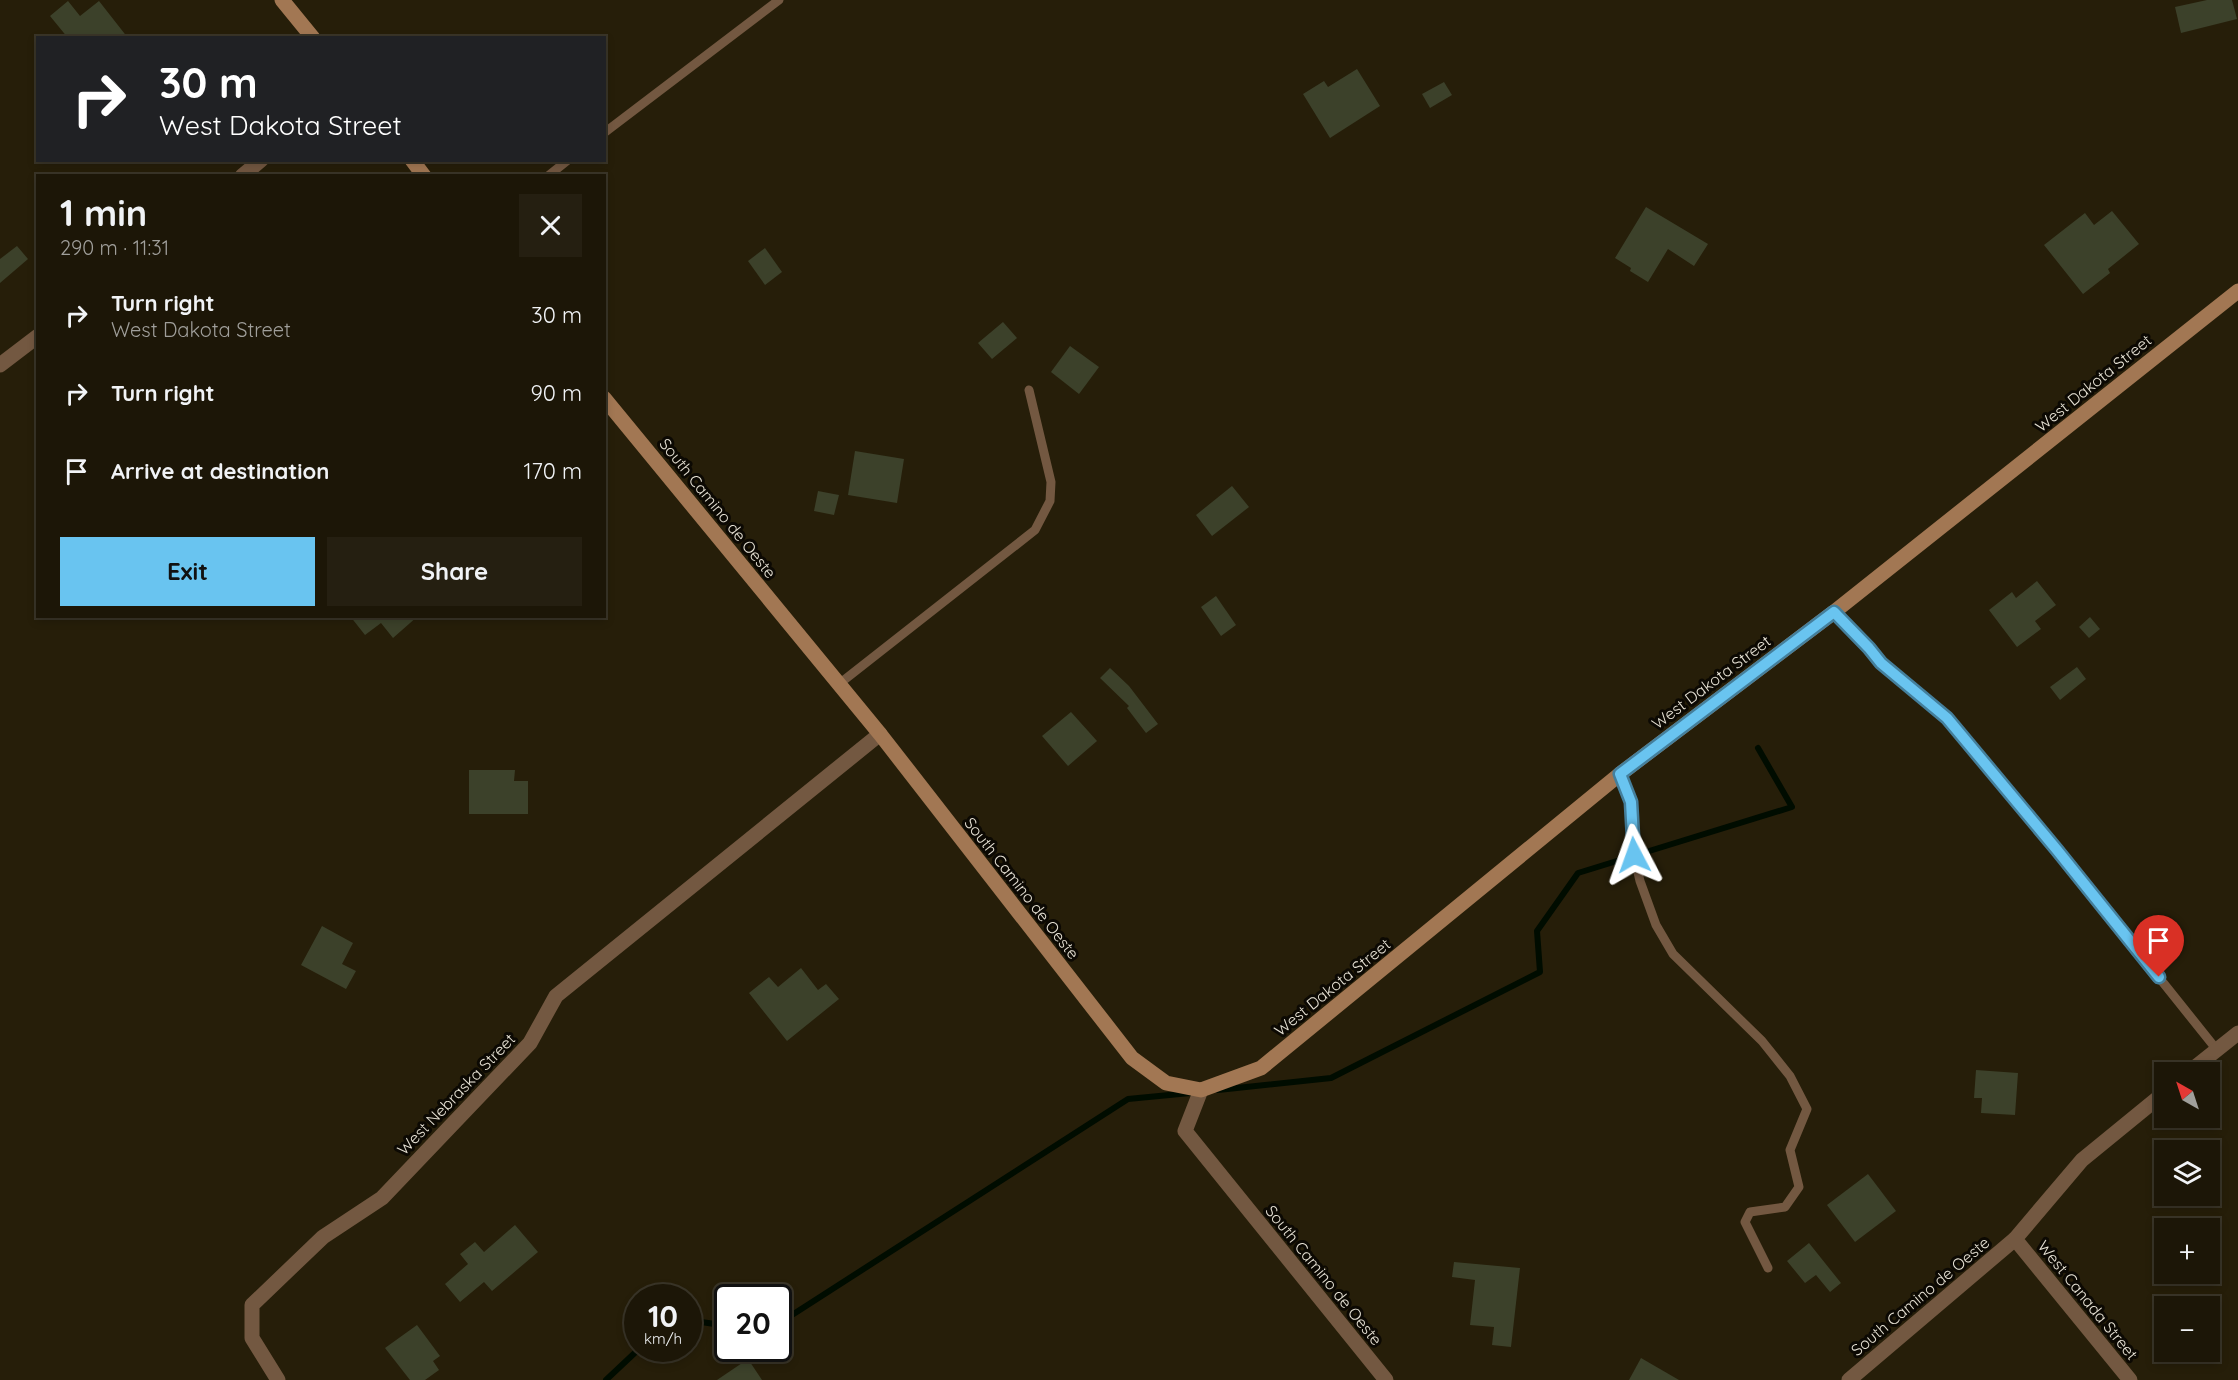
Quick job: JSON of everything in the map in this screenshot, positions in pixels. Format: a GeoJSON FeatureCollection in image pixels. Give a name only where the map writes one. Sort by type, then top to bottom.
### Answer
{"type":"FeatureCollection","features":[{"type":"Feature","properties":{"kind":"street"},"geometry":{"type":"LineString","coordinates":[[282,0],[311,36]]}},
{"type":"Feature","properties":{"kind":"street"},"geometry":{"type":"LineString","coordinates":[[244,174],[259,162]]}},
{"type":"Feature","properties":{"kind":"street","name":"West Dakota Street"},"geometry":{"type":"LineString","coordinates":[[1201,1090],[1261,1068],[1620,774],[1834,612],[2238,291]]}},
{"type":"Feature","properties":{"kind":"street"},"geometry":{"type":"LineString","coordinates":[[0,365],[36,338]]}},
{"type":"Feature","properties":{"kind":"street","name":"South Camino de Oeste"},"geometry":{"type":"LineString","coordinates":[[606,402],[880,734],[1132,1058],[1166,1083],[1201,1090],[1185,1131],[1386,1380]]}},
{"type":"Feature","properties":{"kind":"street","name":"West Nebraska Street"},"geometry":{"type":"LineString","coordinates":[[278,1380],[252,1338],[252,1305],[324,1237],[382,1197],[530,1042],[555,996],[880,734]]}},
{"type":"Feature","properties":{"kind":"street"},"geometry":{"type":"LineString","coordinates":[[2202,1062],[2238,1033]]}},
{"type":"Feature","properties":{"kind":"street","name":"West Canada Street"},"geometry":{"type":"LineString","coordinates":[[2130,1380],[2014,1239],[2082,1160],[2154,1101]]}},
{"type":"Feature","properties":{"kind":"street","name":"South Camino de Oeste"},"geometry":{"type":"LineString","coordinates":[[1849,1380],[2014,1239]]}},
{"type":"Feature","properties":{"kind":"lane"},"geometry":{"type":"LineString","coordinates":[[606,131],[779,0]]}},
{"type":"Feature","properties":{"kind":"lane"},"geometry":{"type":"LineString","coordinates":[[550,174],[566,162]]}},
{"type":"Feature","properties":{"kind":"lane"},"geometry":{"type":"LineString","coordinates":[[839,684],[1035,530],[1050,501],[1051,482],[1029,390]]}},
{"type":"Feature","properties":{"kind":"lane"},"geometry":{"type":"LineString","coordinates":[[1834,612],[1881,663],[1947,718],[2057,850],[2217,1050]]}},
{"type":"Feature","properties":{"kind":"lane"},"geometry":{"type":"LineString","coordinates":[[1620,774],[1631,802],[1634,855],[1640,881],[1656,925],[1672,954],[1762,1041],[1790,1077],[1807,1109],[1790,1150],[1799,1186],[1785,1207],[1750,1212],[1745,1222],[1768,1268]]}},
{"type":"Feature","properties":{"kind":"building"},"geometry":{"type":"Polygon","coordinates":[[[2207,0],[2232,0],[2237,19],[2181,33],[2175,7],[2207,0]]]}},
{"type":"Feature","properties":{"kind":"building"},"geometry":{"type":"Polygon","coordinates":[[[68,1],[80,16],[99,1],[126,36],[66,36],[50,16],[68,1]]]}},
{"type":"Feature","properties":{"kind":"building"},"geometry":{"type":"Polygon","coordinates":[[[1357,69],[1380,106],[1330,138],[1303,94],[1324,81],[1328,87],[1357,69]]]}},
{"type":"Feature","properties":{"kind":"building"},"geometry":{"type":"Polygon","coordinates":[[[1444,82],[1452,95],[1430,108],[1422,94],[1444,82]]]}},
{"type":"Feature","properties":{"kind":"building"},"geometry":{"type":"Polygon","coordinates":[[[1646,207],[1708,244],[1694,266],[1668,249],[1648,282],[1615,258],[1646,207]]]}},
{"type":"Feature","properties":{"kind":"building"},"geometry":{"type":"Polygon","coordinates":[[[2112,211],[2139,244],[2108,269],[2110,273],[2083,294],[2044,245],[2085,213],[2094,225],[2112,211]]]}},
{"type":"Feature","properties":{"kind":"building"},"geometry":{"type":"Polygon","coordinates":[[[17,246],[28,259],[0,283],[0,259],[17,246]]]}},
{"type":"Feature","properties":{"kind":"building"},"geometry":{"type":"Polygon","coordinates":[[[765,248],[782,272],[765,285],[748,261],[765,248]]]}},
{"type":"Feature","properties":{"kind":"building"},"geometry":{"type":"Polygon","coordinates":[[[1003,322],[1017,338],[992,359],[978,343],[1003,322]]]}},
{"type":"Feature","properties":{"kind":"building"},"geometry":{"type":"Polygon","coordinates":[[[1070,346],[1099,367],[1079,394],[1051,372],[1070,346]]]}},
{"type":"Feature","properties":{"kind":"building"},"geometry":{"type":"Polygon","coordinates":[[[855,451],[904,459],[897,503],[848,495],[855,451]]]}},
{"type":"Feature","properties":{"kind":"building"},"geometry":{"type":"Polygon","coordinates":[[[1232,486],[1249,507],[1212,536],[1196,515],[1232,486]]]}},
{"type":"Feature","properties":{"kind":"building"},"geometry":{"type":"Polygon","coordinates":[[[818,491],[839,495],[834,515],[814,511],[818,491]]]}},
{"type":"Feature","properties":{"kind":"building"},"geometry":{"type":"Polygon","coordinates":[[[2037,581],[2056,605],[2035,621],[2041,629],[2017,647],[1989,610],[2012,592],[2016,598],[2037,581]]]}},
{"type":"Feature","properties":{"kind":"building"},"geometry":{"type":"Polygon","coordinates":[[[1216,596],[1236,625],[1221,636],[1201,607],[1216,596]]]}},
{"type":"Feature","properties":{"kind":"building"},"geometry":{"type":"Polygon","coordinates":[[[2090,617],[2100,629],[2089,638],[2079,627],[2090,617]]]}},
{"type":"Feature","properties":{"kind":"building"},"geometry":{"type":"Polygon","coordinates":[[[352,618],[416,618],[393,638],[381,623],[365,635],[352,618]]]}},
{"type":"Feature","properties":{"kind":"building"},"geometry":{"type":"Polygon","coordinates":[[[2077,667],[2086,679],[2060,700],[2050,687],[2077,667]]]}},
{"type":"Feature","properties":{"kind":"building"},"geometry":{"type":"Polygon","coordinates":[[[1110,668],[1129,686],[1158,724],[1146,733],[1127,708],[1129,706],[1100,678],[1110,668]]]}},
{"type":"Feature","properties":{"kind":"building"},"geometry":{"type":"Polygon","coordinates":[[[1071,712],[1097,741],[1068,766],[1042,736],[1071,712]]]}},
{"type":"Feature","properties":{"kind":"building"},"geometry":{"type":"Polygon","coordinates":[[[469,770],[515,770],[514,781],[528,781],[528,814],[469,814],[469,770]]]}},
{"type":"Feature","properties":{"kind":"building"},"geometry":{"type":"Polygon","coordinates":[[[322,926],[353,943],[342,964],[356,971],[346,989],[301,965],[322,926]]]}},
{"type":"Feature","properties":{"kind":"building"},"geometry":{"type":"Polygon","coordinates":[[[801,968],[818,990],[826,984],[839,999],[787,1041],[749,993],[769,977],[778,987],[801,968]]]}},
{"type":"Feature","properties":{"kind":"building"},"geometry":{"type":"Polygon","coordinates":[[[1976,1070],[2018,1073],[2015,1115],[1981,1113],[1982,1098],[1974,1098],[1976,1070]]]}},
{"type":"Feature","properties":{"kind":"building"},"geometry":{"type":"Polygon","coordinates":[[[1868,1174],[1896,1211],[1855,1242],[1827,1205],[1868,1174]]]}},
{"type":"Feature","properties":{"kind":"building"},"geometry":{"type":"Polygon","coordinates":[[[515,1225],[538,1252],[492,1291],[484,1282],[460,1302],[445,1284],[468,1264],[460,1254],[475,1242],[484,1252],[515,1225]]]}},
{"type":"Feature","properties":{"kind":"building"},"geometry":{"type":"Polygon","coordinates":[[[1809,1243],[1841,1283],[1830,1292],[1816,1275],[1805,1283],[1787,1261],[1809,1243]]]}},
{"type":"Feature","properties":{"kind":"building"},"geometry":{"type":"Polygon","coordinates":[[[1454,1262],[1520,1268],[1511,1347],[1492,1345],[1494,1327],[1470,1325],[1475,1280],[1452,1277],[1454,1262]]]}},
{"type":"Feature","properties":{"kind":"building"},"geometry":{"type":"Polygon","coordinates":[[[417,1325],[440,1356],[433,1361],[439,1370],[425,1380],[410,1380],[385,1348],[417,1325]]]}},
{"type":"Feature","properties":{"kind":"building"},"geometry":{"type":"Polygon","coordinates":[[[1641,1358],[1679,1380],[1629,1380],[1641,1358]]]}},
{"type":"Feature","properties":{"kind":"building"},"geometry":{"type":"Polygon","coordinates":[[[744,1362],[750,1362],[762,1380],[717,1380],[744,1362]]]}},
{"type":"Feature","properties":{"kind":"waterway"},"geometry":{"type":"LineString","coordinates":[[1218,1090],[1331,1078],[1540,972],[1537,931],[1578,873],[1792,807],[1758,748]]}},
{"type":"Feature","properties":{"kind":"waterway"},"geometry":{"type":"LineString","coordinates":[[792,1315],[1128,1099],[1190,1093]]}},
{"type":"Feature","properties":{"kind":"waterway"},"geometry":{"type":"LineString","coordinates":[[702,1322],[714,1324]]}},
{"type":"Feature","properties":{"kind":"waterway"},"geometry":{"type":"LineString","coordinates":[[606,1380],[625,1362]]}},
{"type":"Feature","properties":{"kind":"route"},"geometry":{"type":"LineString","coordinates":[[1634,855],[1631,802],[1620,774],[1834,612],[1881,663],[1947,718],[2159,977]]}}]}
